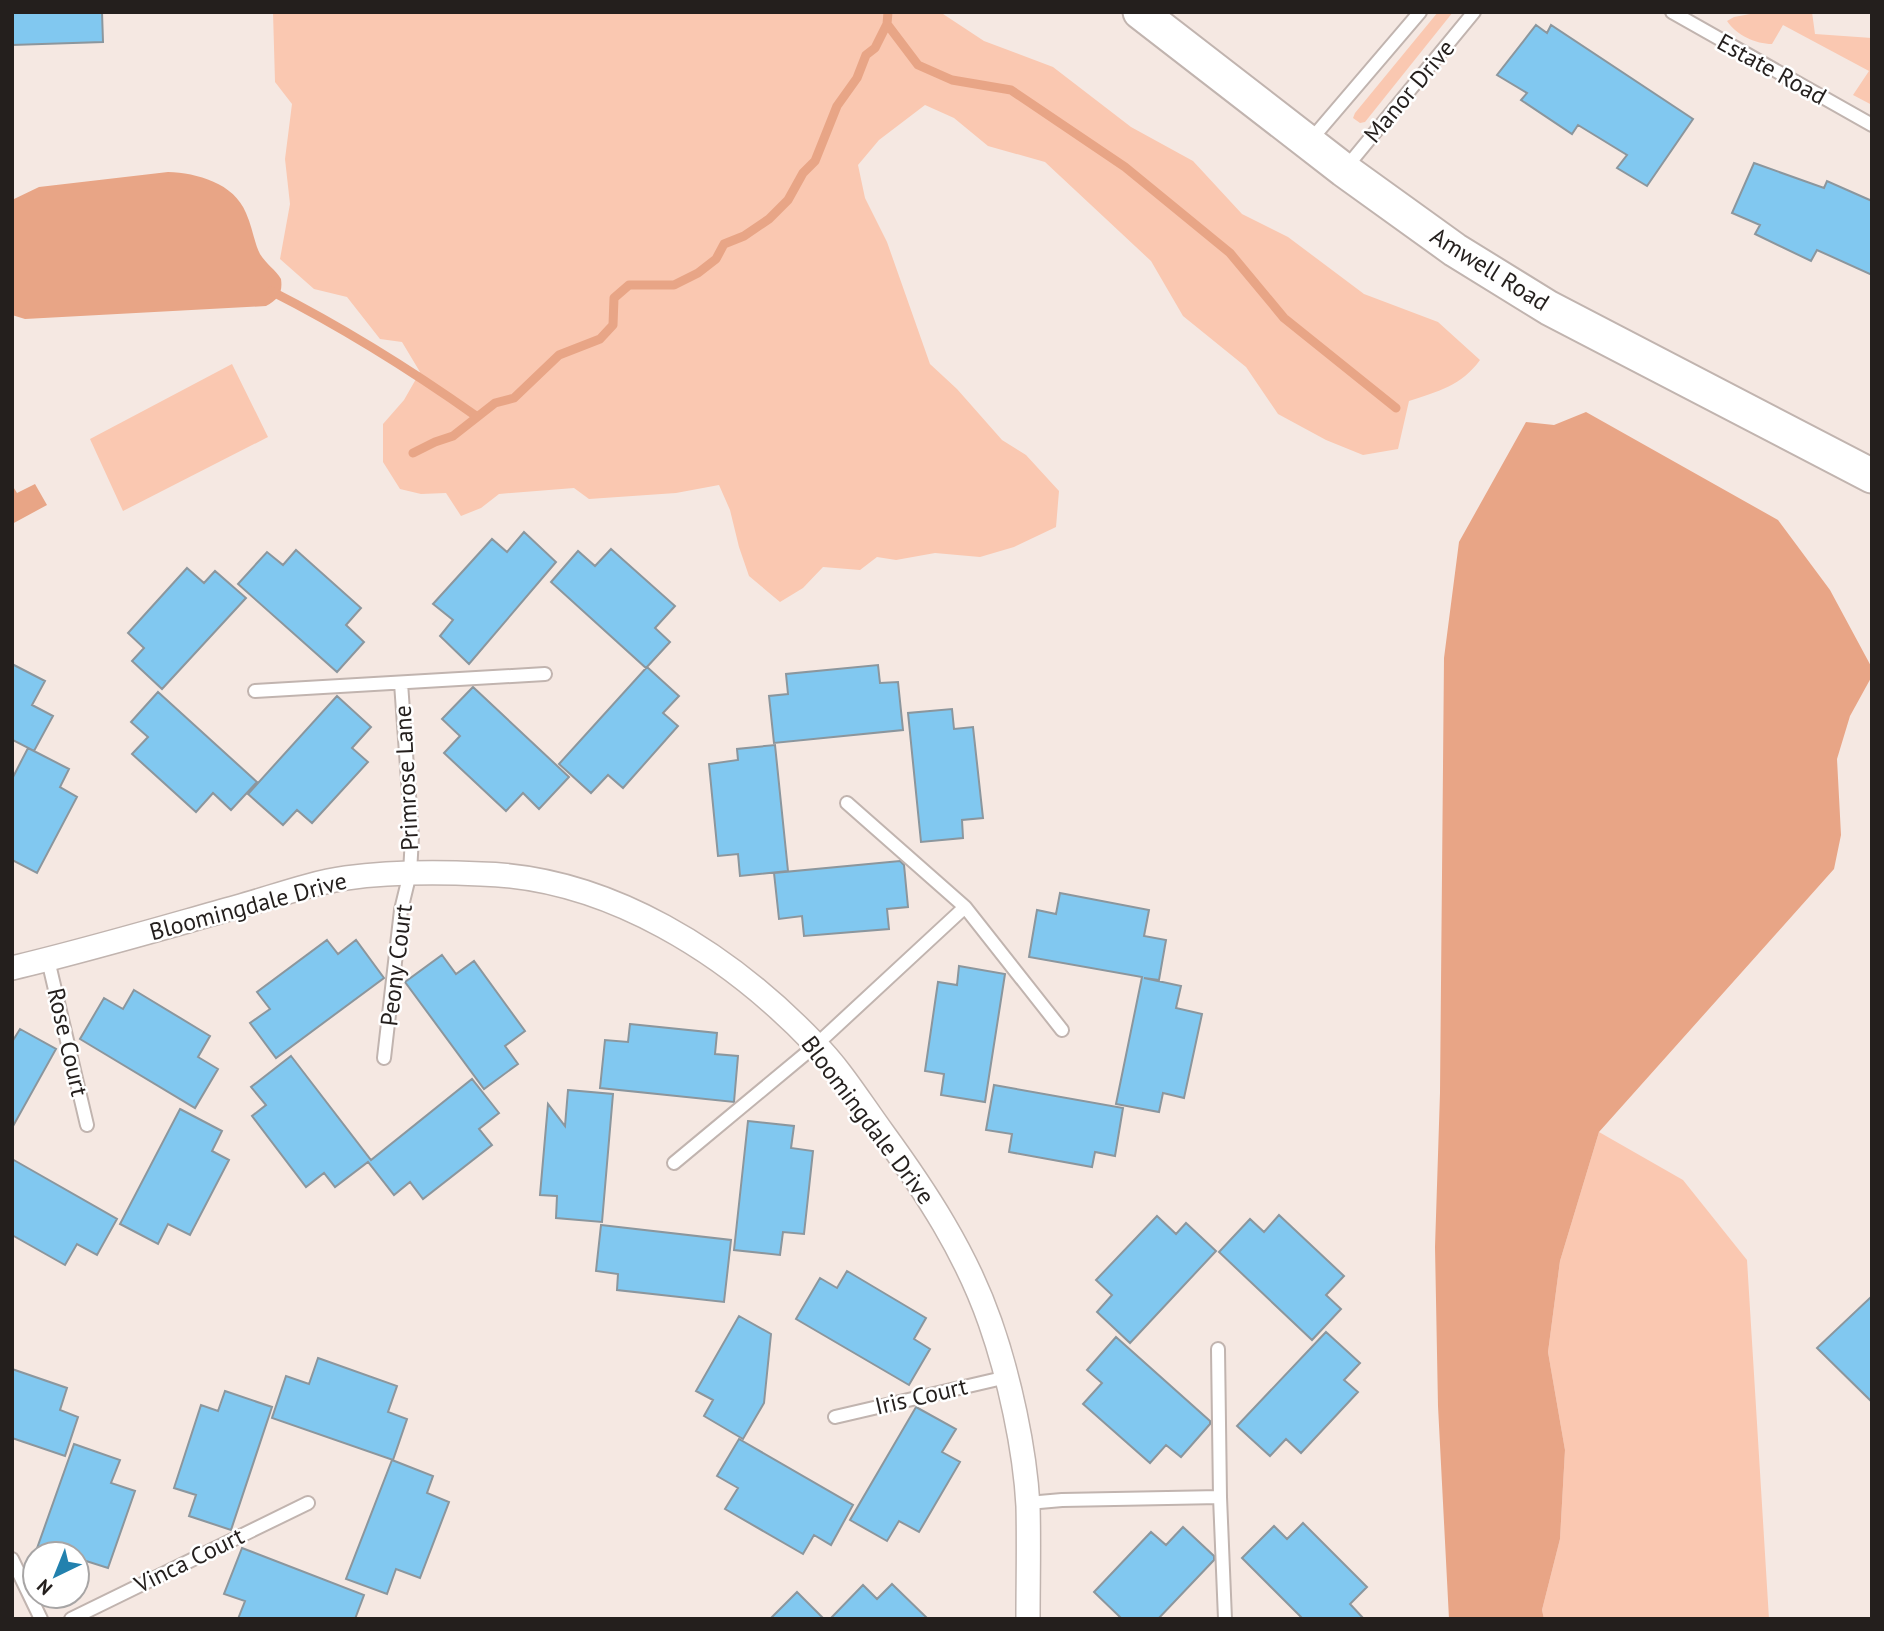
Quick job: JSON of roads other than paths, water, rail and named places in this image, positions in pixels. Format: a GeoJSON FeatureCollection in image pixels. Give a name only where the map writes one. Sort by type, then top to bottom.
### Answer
{"type":"FeatureCollection","features":[{"type":"Feature","properties":{"kind":"main road","name":"Amwell Road"},"geometry":{"type":"LineString","coordinates":[[1140,12],[1344,170],[1455,250],[1549,308],[1872,476]]}},
{"type":"Feature","properties":{"kind":"street","name":"Bloomingdale Drive"},"geometry":{"type":"LineString","coordinates":[[12,968],[344,878],[410,873],[486,874],[547,883],[606,900],[655,922],[714,957],[765,996],[816,1045],[899,1154],[940,1217],[970,1271],[990,1324],[1016,1421],[1028,1503],[1028,1619]]}},
{"type":"Feature","properties":{"kind":"lane","name":"Manor Drive"},"geometry":{"type":"LineString","coordinates":[[1309,142],[1420,12]]}},
{"type":"Feature","properties":{"kind":"lane","name":"Manor Drive"},"geometry":{"type":"LineString","coordinates":[[1344,170],[1474,12]]}},
{"type":"Feature","properties":{"kind":"lane","name":"Estate Road"},"geometry":{"type":"LineString","coordinates":[[1672,12],[1872,125]]}},
{"type":"Feature","properties":{"kind":"lane"},"geometry":{"type":"LineString","coordinates":[[255,691],[545,674]]}},
{"type":"Feature","properties":{"kind":"lane","name":"Primrose Lane"},"geometry":{"type":"LineString","coordinates":[[401,683],[412,832],[410,873]]}},
{"type":"Feature","properties":{"kind":"lane"},"geometry":{"type":"LineString","coordinates":[[847,803],[965,907],[1062,1030]]}},
{"type":"Feature","properties":{"kind":"lane","name":"Peony Court"},"geometry":{"type":"LineString","coordinates":[[384,1058],[401,910],[410,873]]}},
{"type":"Feature","properties":{"kind":"lane"},"geometry":{"type":"LineString","coordinates":[[674,1163],[816,1045],[965,907]]}},
{"type":"Feature","properties":{"kind":"lane","name":"Rose Court"},"geometry":{"type":"LineString","coordinates":[[48,960],[87,1125]]}},
{"type":"Feature","properties":{"kind":"lane"},"geometry":{"type":"LineString","coordinates":[[1218,1349],[1220,1497],[1226,1619]]}},
{"type":"Feature","properties":{"kind":"lane","name":"Iris Court"},"geometry":{"type":"LineString","coordinates":[[835,1417],[1006,1377]]}},
{"type":"Feature","properties":{"kind":"lane"},"geometry":{"type":"LineString","coordinates":[[1028,1503],[1220,1497]]}},
{"type":"Feature","properties":{"kind":"lane","name":"Vinca Court"},"geometry":{"type":"LineString","coordinates":[[71,1619],[309,1503]]}},
{"type":"Feature","properties":{"kind":"lane"},"geometry":{"type":"LineString","coordinates":[[12,1559],[41,1619]]}},
{"type":"Feature","properties":{"kind":"waterway"},"geometry":{"type":"LineString","coordinates":[[888,12],[887,24],[918,65],[952,80],[1011,90],[1125,167],[1230,253],[1284,318],[1396,408]]}},
{"type":"Feature","properties":{"kind":"waterway"},"geometry":{"type":"LineString","coordinates":[[413,453],[453,436],[495,403],[514,398],[559,355],[600,339],[613,325],[614,298],[629,285],[674,285],[698,273],[716,259],[724,244],[744,236],[769,219],[788,200],[803,173],[815,161],[837,106],[857,78],[866,55],[875,48],[887,24]]}},
{"type":"Feature","properties":{"kind":"waterway"},"geometry":{"type":"LineString","coordinates":[[271,291],[376,350],[476,416]]}}]}
